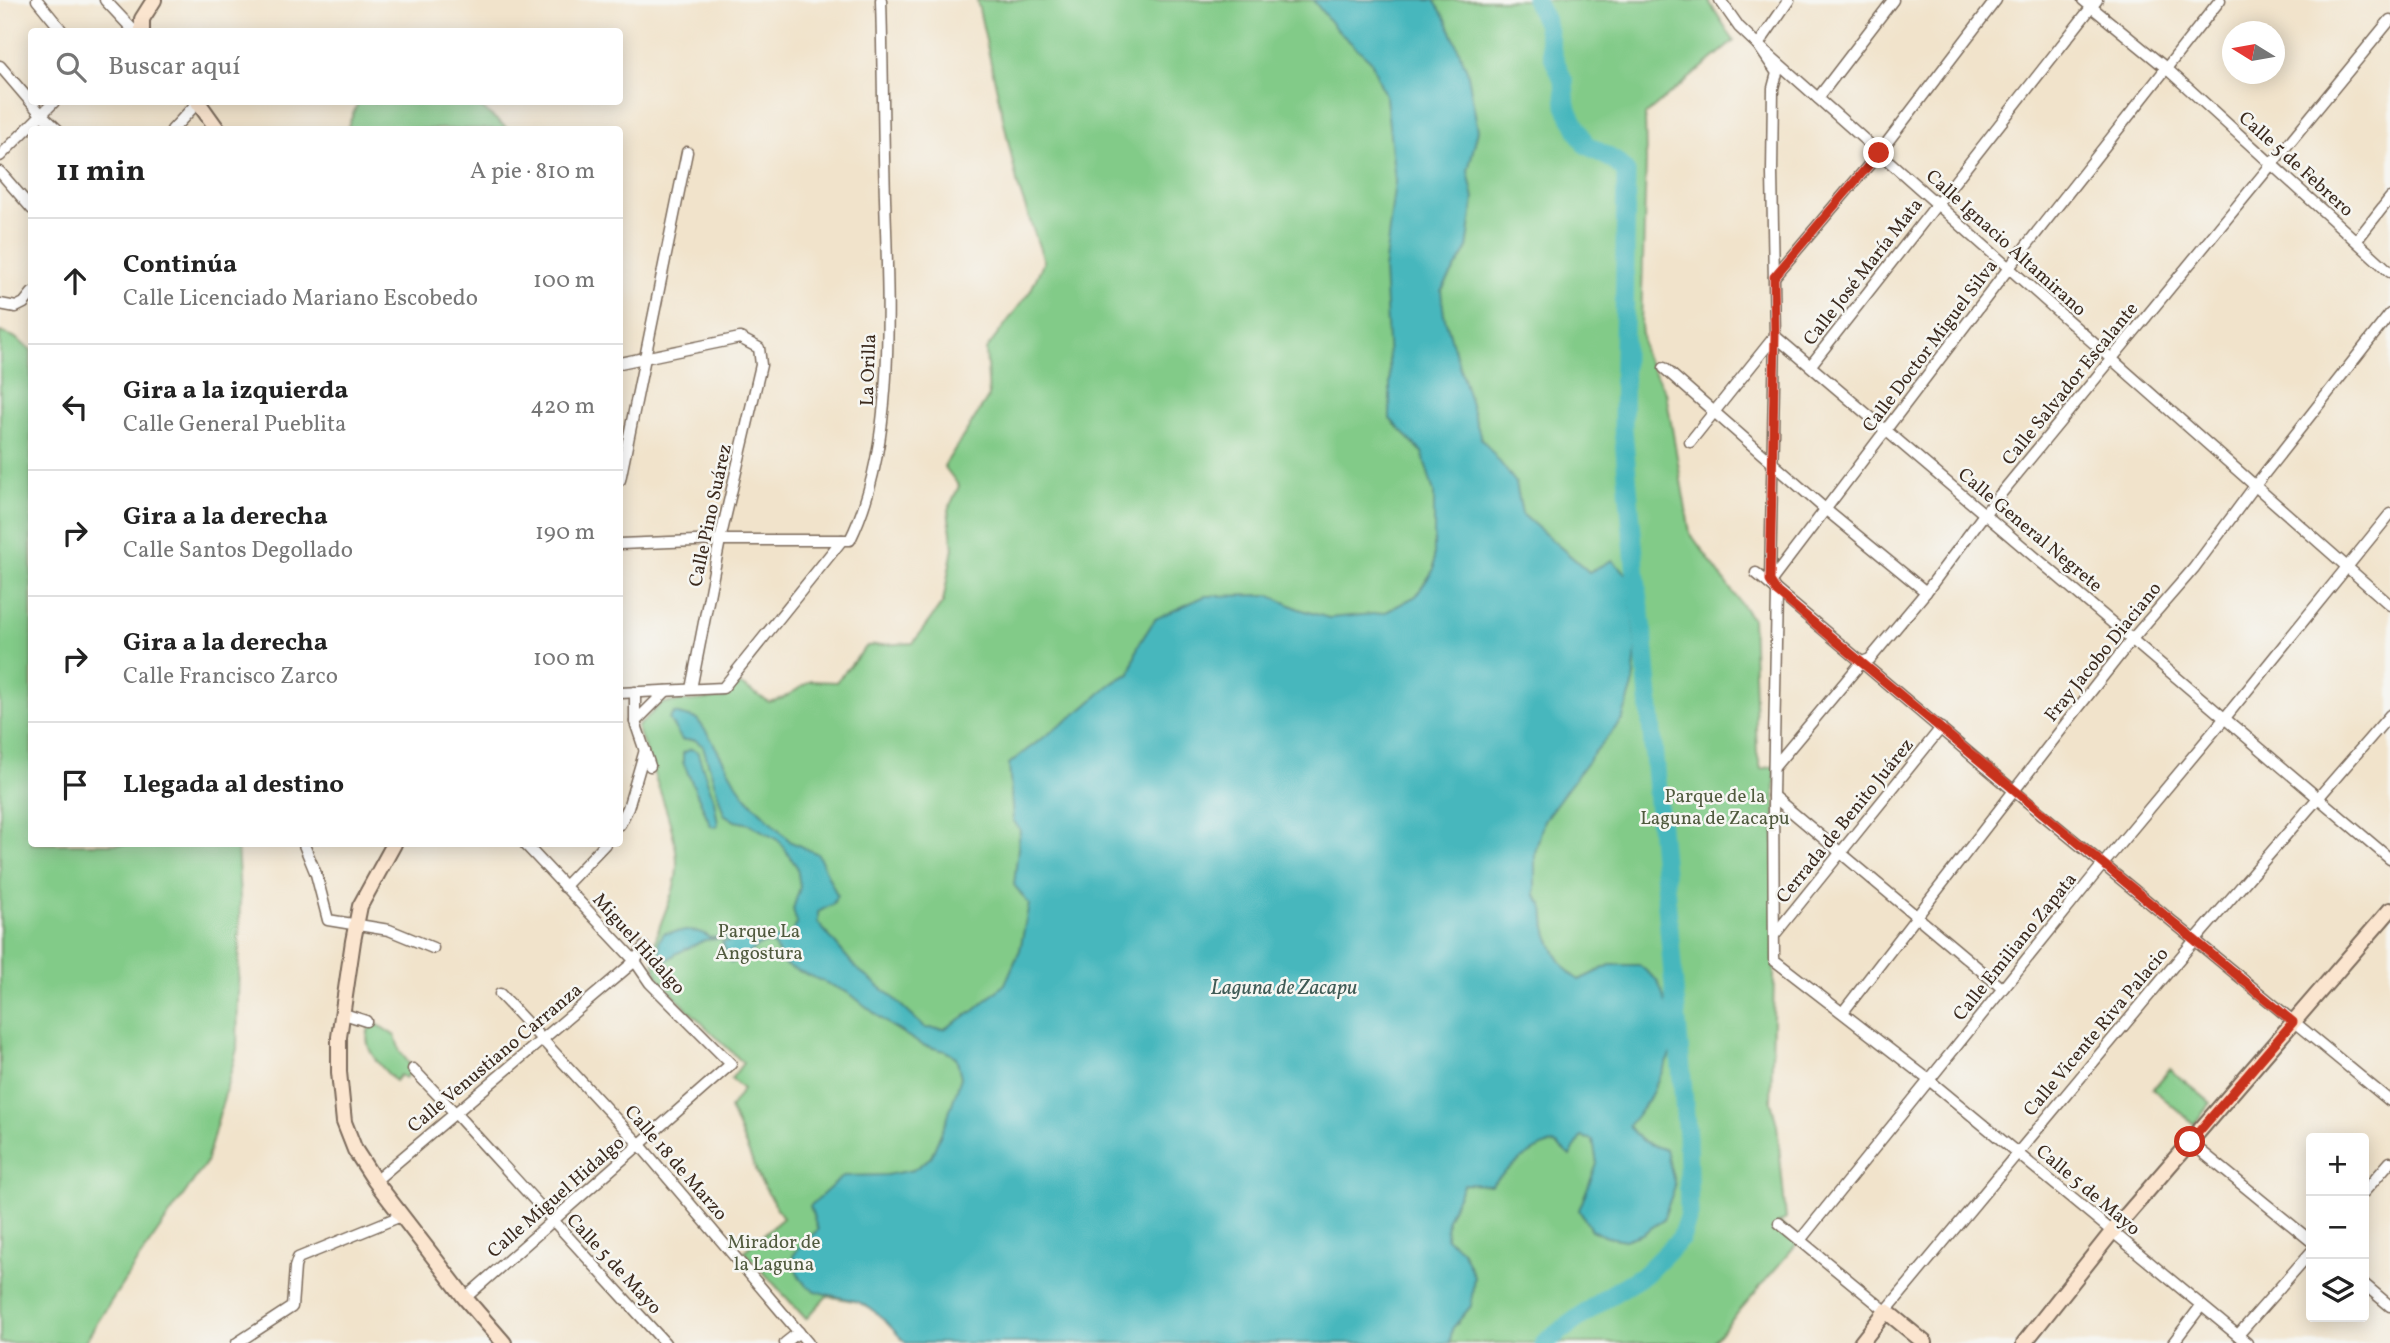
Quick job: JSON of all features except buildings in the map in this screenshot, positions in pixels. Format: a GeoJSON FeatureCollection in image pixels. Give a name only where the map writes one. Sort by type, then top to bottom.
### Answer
{"type":"FeatureCollection","features":[{"type":"Feature","properties":{"kind":"main road"},"geometry":{"type":"LineString","coordinates":[[136,28],[154,0]]}},
{"type":"Feature","properties":{"kind":"main road"},"geometry":{"type":"LineString","coordinates":[[200,105],[215,126]]}},
{"type":"Feature","properties":{"kind":"main road"},"geometry":{"type":"LineString","coordinates":[[392,847],[360,906],[357,923],[339,1037],[344,1122],[355,1150],[375,1181],[465,1298],[504,1343]]}},
{"type":"Feature","properties":{"kind":"main road"},"geometry":{"type":"LineString","coordinates":[[2024,1343],[2112,1232],[2390,910]]}},
{"type":"Feature","properties":{"kind":"main road"},"geometry":{"type":"LineString","coordinates":[[1886,1311],[1924,1343]]}},
{"type":"Feature","properties":{"kind":"main road","name":"Calle Vicente Riva Palacio"},"geometry":{"type":"LineString","coordinates":[[1861,1343],[1886,1311]]}},
{"type":"Feature","properties":{"kind":"street"},"geometry":{"type":"LineString","coordinates":[[37,0],[60,28]]}},
{"type":"Feature","properties":{"kind":"street"},"geometry":{"type":"LineString","coordinates":[[105,0],[121,18],[131,22],[136,28]]}},
{"type":"Feature","properties":{"kind":"street","name":"La Orilla"},"geometry":{"type":"LineString","coordinates":[[691,689],[723,688],[842,540],[850,540],[862,516],[883,413],[887,283],[881,0]]}},
{"type":"Feature","properties":{"kind":"street"},"geometry":{"type":"LineString","coordinates":[[1720,0],[1777,73],[1791,75]]}},
{"type":"Feature","properties":{"kind":"street"},"geometry":{"type":"LineString","coordinates":[[1758,46],[1789,0]]}},
{"type":"Feature","properties":{"kind":"street"},"geometry":{"type":"LineString","coordinates":[[1818,98],[1893,0]]}},
{"type":"Feature","properties":{"kind":"street"},"geometry":{"type":"LineString","coordinates":[[1774,277],[1879,153],[1996,0]]}},
{"type":"Feature","properties":{"kind":"street","name":"Calle 5 de Febrero"},"geometry":{"type":"LineString","coordinates":[[2082,0],[2094,4],[2390,272]]}},
{"type":"Feature","properties":{"kind":"street","name":"Calle Doctor Miguel Silva"},"geometry":{"type":"LineString","coordinates":[[1770,581],[2008,269],[2220,0]]}},
{"type":"Feature","properties":{"kind":"street","name":"Calle José María Mata"},"geometry":{"type":"LineString","coordinates":[[1811,365],[2094,4]]}},
{"type":"Feature","properties":{"kind":"street","name":"Calle Salvador Escalante"},"geometry":{"type":"LineString","coordinates":[[1774,766],[1862,662],[1870,659],[1926,593],[1984,513],[2390,20]]}},
{"type":"Feature","properties":{"kind":"street","name":"Calle Ignacio Altamirano"},"geometry":{"type":"LineString","coordinates":[[1758,46],[2390,605]]}},
{"type":"Feature","properties":{"kind":"street"},"geometry":{"type":"LineString","coordinates":[[0,66],[28,99]]}},
{"type":"Feature","properties":{"kind":"street"},"geometry":{"type":"LineString","coordinates":[[1775,935],[1773,796],[1777,592],[1770,581],[1775,336],[1773,88],[1777,73]]}},
{"type":"Feature","properties":{"kind":"street"},"geometry":{"type":"LineString","coordinates":[[33,105],[54,126]]}},
{"type":"Feature","properties":{"kind":"street"},"geometry":{"type":"LineString","coordinates":[[29,126],[51,105]]}},
{"type":"Feature","properties":{"kind":"street"},"geometry":{"type":"LineString","coordinates":[[176,126],[195,105]]}},
{"type":"Feature","properties":{"kind":"street"},"geometry":{"type":"LineString","coordinates":[[0,156],[28,127]]}},
{"type":"Feature","properties":{"kind":"street"},"geometry":{"type":"LineString","coordinates":[[623,464],[687,152]]}},
{"type":"Feature","properties":{"kind":"street"},"geometry":{"type":"LineString","coordinates":[[0,172],[28,204]]}},
{"type":"Feature","properties":{"kind":"street"},"geometry":{"type":"LineString","coordinates":[[2357,240],[2390,198]]}},
{"type":"Feature","properties":{"kind":"street"},"geometry":{"type":"LineString","coordinates":[[0,303],[16,307],[28,298]]}},
{"type":"Feature","properties":{"kind":"street","name":"Fray Jacobo Diaciano"},"geometry":{"type":"LineString","coordinates":[[1843,1012],[2133,638],[2194,569],[2254,486],[2390,314]]}},
{"type":"Feature","properties":{"kind":"street"},"geometry":{"type":"LineString","coordinates":[[1690,442],[1775,336]]}},
{"type":"Feature","properties":{"kind":"street","name":"Calle General Negrete"},"geometry":{"type":"LineString","coordinates":[[1775,336],[2390,859]]}},
{"type":"Feature","properties":{"kind":"street","name":"Calle Pino Suárez"},"geometry":{"type":"LineString","coordinates":[[644,356],[740,338],[759,348],[761,365],[720,540],[691,689]]}},
{"type":"Feature","properties":{"kind":"street"},"geometry":{"type":"LineString","coordinates":[[623,362],[644,356]]}},
{"type":"Feature","properties":{"kind":"street"},"geometry":{"type":"LineString","coordinates":[[1664,368],[1926,593]]}},
{"type":"Feature","properties":{"kind":"street","name":"Calle Emiliano Zapata"},"geometry":{"type":"LineString","coordinates":[[1801,1239],[2002,988],[2390,514]]}},
{"type":"Feature","properties":{"kind":"street"},"geometry":{"type":"LineString","coordinates":[[623,544],[720,540],[842,540]]}},
{"type":"Feature","properties":{"kind":"street"},"geometry":{"type":"LineString","coordinates":[[1756,573],[2014,791],[2390,1101]]}},
{"type":"Feature","properties":{"kind":"street"},"geometry":{"type":"LineString","coordinates":[[623,693],[691,689]]}},
{"type":"Feature","properties":{"kind":"street"},"geometry":{"type":"LineString","coordinates":[[635,722],[666,691]]}},
{"type":"Feature","properties":{"kind":"street"},"geometry":{"type":"LineString","coordinates":[[635,692],[635,722],[650,766]]}},
{"type":"Feature","properties":{"kind":"street","name":"Calle Vicente Riva Palacio"},"geometry":{"type":"LineString","coordinates":[[1886,1311],[2195,940],[2390,715]]}},
{"type":"Feature","properties":{"kind":"street","name":"Cerrada de Benito Juárez"},"geometry":{"type":"LineString","coordinates":[[1775,935],[1941,728]]}},
{"type":"Feature","properties":{"kind":"street"},"geometry":{"type":"LineString","coordinates":[[623,818],[645,750]]}},
{"type":"Feature","properties":{"kind":"street"},"geometry":{"type":"LineString","coordinates":[[1773,796],[2002,988]]}},
{"type":"Feature","properties":{"kind":"street"},"geometry":{"type":"LineString","coordinates":[[305,847],[316,874],[328,920],[390,930],[433,948]]}},
{"type":"Feature","properties":{"kind":"street","name":"Miguel Hidalgo"},"geometry":{"type":"LineString","coordinates":[[527,847],[635,961],[650,983],[731,1064]]}},
{"type":"Feature","properties":{"kind":"street"},"geometry":{"type":"LineString","coordinates":[[564,887],[602,847]]}},
{"type":"Feature","properties":{"kind":"street","name":"Calle 5 de Mayo"},"geometry":{"type":"LineString","coordinates":[[1775,935],[1774,960],[1929,1080],[2247,1343]]}},
{"type":"Feature","properties":{"kind":"street"},"geometry":{"type":"LineString","coordinates":[[635,961],[644,947]]}},
{"type":"Feature","properties":{"kind":"street","name":"Calle Venustiano Carranza"},"geometry":{"type":"LineString","coordinates":[[375,1181],[635,961]]}},
{"type":"Feature","properties":{"kind":"street","name":"Calle 18 de Marzo"},"geometry":{"type":"LineString","coordinates":[[500,994],[640,1146],[808,1343]]}},
{"type":"Feature","properties":{"kind":"street"},"geometry":{"type":"LineString","coordinates":[[344,1014],[366,1021]]}},
{"type":"Feature","properties":{"kind":"street","name":"Calle Miguel Hidalgo"},"geometry":{"type":"LineString","coordinates":[[465,1298],[731,1064]]}},
{"type":"Feature","properties":{"kind":"street","name":"Calle 5 de Mayo"},"geometry":{"type":"LineString","coordinates":[[413,1069],[665,1343]]}},
{"type":"Feature","properties":{"kind":"street"},"geometry":{"type":"LineString","coordinates":[[2190,1142],[2306,1237]]}},
{"type":"Feature","properties":{"kind":"street"},"geometry":{"type":"LineString","coordinates":[[2369,1186],[2390,1162]]}},
{"type":"Feature","properties":{"kind":"street"},"geometry":{"type":"LineString","coordinates":[[237,1343],[292,1307],[298,1258],[401,1216]]}},
{"type":"Feature","properties":{"kind":"street"},"geometry":{"type":"LineString","coordinates":[[1779,1223],[1886,1311]]}},
{"type":"Feature","properties":{"kind":"street"},"geometry":{"type":"LineString","coordinates":[[2238,1335],[2306,1258]]}},
{"type":"Feature","properties":{"kind":"street"},"geometry":{"type":"LineString","coordinates":[[2369,1288],[2390,1306]]}},
{"type":"Feature","properties":{"kind":"street"},"geometry":{"type":"LineString","coordinates":[[2173,1343],[2202,1306]]}},
{"type":"Feature","properties":{"kind":"street"},"geometry":{"type":"LineString","coordinates":[[785,1343],[799,1332]]}},
{"type":"Feature","properties":{"kind":"green space"},"geometry":{"type":"Polygon","coordinates":[[[977,0],[1708,0],[1734,41],[1645,115],[1641,325],[1644,354],[1666,393],[1690,533],[1752,619],[1757,753],[1761,769],[1775,766],[1771,1102],[1777,1125],[1786,1219],[1779,1223],[1801,1239],[1712,1343],[906,1343],[883,1316],[858,1302],[827,1296],[806,1319],[744,1251],[783,1218],[760,1180],[730,1108],[743,1089],[731,1079],[743,1063],[682,1004],[657,974],[655,946],[676,880],[676,851],[668,816],[637,727],[662,703],[725,698],[739,684],[769,702],[783,698],[811,681],[836,682],[867,646],[913,643],[943,602],[953,548],[948,510],[959,486],[944,466],[989,396],[986,350],[1031,290],[1044,261],[1018,186],[977,0]]]}},
{"type":"Feature","properties":{"kind":"green space"},"geometry":{"type":"Polygon","coordinates":[[[357,105],[478,105],[504,126],[348,126],[357,105]]]}},
{"type":"Feature","properties":{"kind":"green space"},"geometry":{"type":"Polygon","coordinates":[[[0,332],[14,337],[28,348],[28,847],[237,847],[240,899],[237,1049],[206,1163],[84,1343],[0,1343],[0,332]]]}},
{"type":"Feature","properties":{"kind":"green space"},"geometry":{"type":"Polygon","coordinates":[[[372,1021],[395,1036],[400,1051],[413,1069],[405,1078],[400,1075],[395,1081],[372,1054],[367,1039],[372,1021]]]}},
{"type":"Feature","properties":{"kind":"green space"},"geometry":{"type":"Polygon","coordinates":[[[2170,1069],[2211,1103],[2194,1124],[2153,1089],[2170,1069]]]}},
{"type":"Feature","properties":{"kind":"water","name":"Laguna de Zacapu"},"geometry":{"type":"Polygon","coordinates":[[[1313,0],[1434,0],[1446,19],[1467,70],[1478,130],[1468,171],[1474,198],[1467,250],[1441,291],[1444,315],[1481,438],[1516,483],[1522,514],[1589,572],[1612,560],[1628,576],[1636,647],[1633,686],[1622,720],[1544,820],[1535,853],[1535,895],[1543,906],[1546,929],[1556,954],[1569,972],[1579,980],[1610,965],[1639,965],[1658,981],[1670,1014],[1672,1051],[1649,1099],[1629,1125],[1640,1139],[1666,1150],[1675,1186],[1663,1220],[1642,1234],[1625,1240],[1607,1237],[1591,1230],[1579,1210],[1597,1164],[1593,1140],[1581,1137],[1570,1156],[1557,1145],[1541,1147],[1491,1185],[1464,1184],[1447,1219],[1446,1238],[1462,1250],[1474,1276],[1471,1306],[1452,1329],[1450,1343],[906,1343],[880,1316],[867,1307],[809,1287],[796,1270],[793,1256],[803,1242],[818,1230],[810,1206],[843,1176],[886,1175],[913,1170],[931,1157],[961,1077],[956,1057],[922,1045],[888,1024],[849,993],[785,965],[773,944],[761,944],[743,958],[731,963],[722,942],[734,940],[730,938],[705,940],[666,961],[661,958],[659,941],[664,933],[695,931],[710,938],[730,936],[745,940],[789,936],[797,924],[793,909],[800,887],[797,867],[779,841],[750,824],[735,821],[724,814],[703,746],[695,740],[682,740],[669,719],[674,713],[697,719],[747,798],[791,842],[818,854],[837,895],[833,904],[818,912],[818,923],[856,968],[925,1028],[944,1029],[975,1010],[1005,984],[1020,950],[1029,904],[1014,885],[1020,830],[1013,820],[1009,764],[1110,685],[1130,674],[1138,646],[1155,619],[1205,596],[1269,595],[1299,609],[1329,618],[1384,613],[1416,596],[1434,569],[1434,493],[1422,452],[1390,419],[1384,270],[1395,181],[1386,98],[1371,61],[1336,29],[1313,0]]]}},
{"type":"Feature","properties":{"kind":"water"},"geometry":{"type":"Polygon","coordinates":[[[691,749],[697,751],[714,800],[718,824],[716,827],[711,826],[683,762],[683,753],[691,749]]]}},
{"type":"Feature","properties":{"kind":"waterway"},"geometry":{"type":"LineString","coordinates":[[1535,0],[1546,23],[1553,56],[1564,82],[1566,106],[1585,144],[1615,161],[1626,172],[1623,428],[1687,1137],[1689,1214],[1681,1238],[1645,1274],[1607,1297],[1544,1343]]}},
{"type":"Feature","properties":{"kind":"route"},"geometry":{"type":"LineString","coordinates":[[1879,153],[1774,277],[1770,581],[1777,592],[2293,1022],[2190,1142]]}},
{"type":"Feature","properties":{"kind":"park label","name":"Parque de la Laguna de Zacapu"},"geometry":{"type":"Point","coordinates":[1715,806]}},
{"type":"Feature","properties":{"kind":"park label","name":"Parque La Angostura"},"geometry":{"type":"Point","coordinates":[759,941]}},
{"type":"Feature","properties":{"kind":"park label","name":"Mirador de la Laguna"},"geometry":{"type":"Point","coordinates":[774,1252]}}]}
